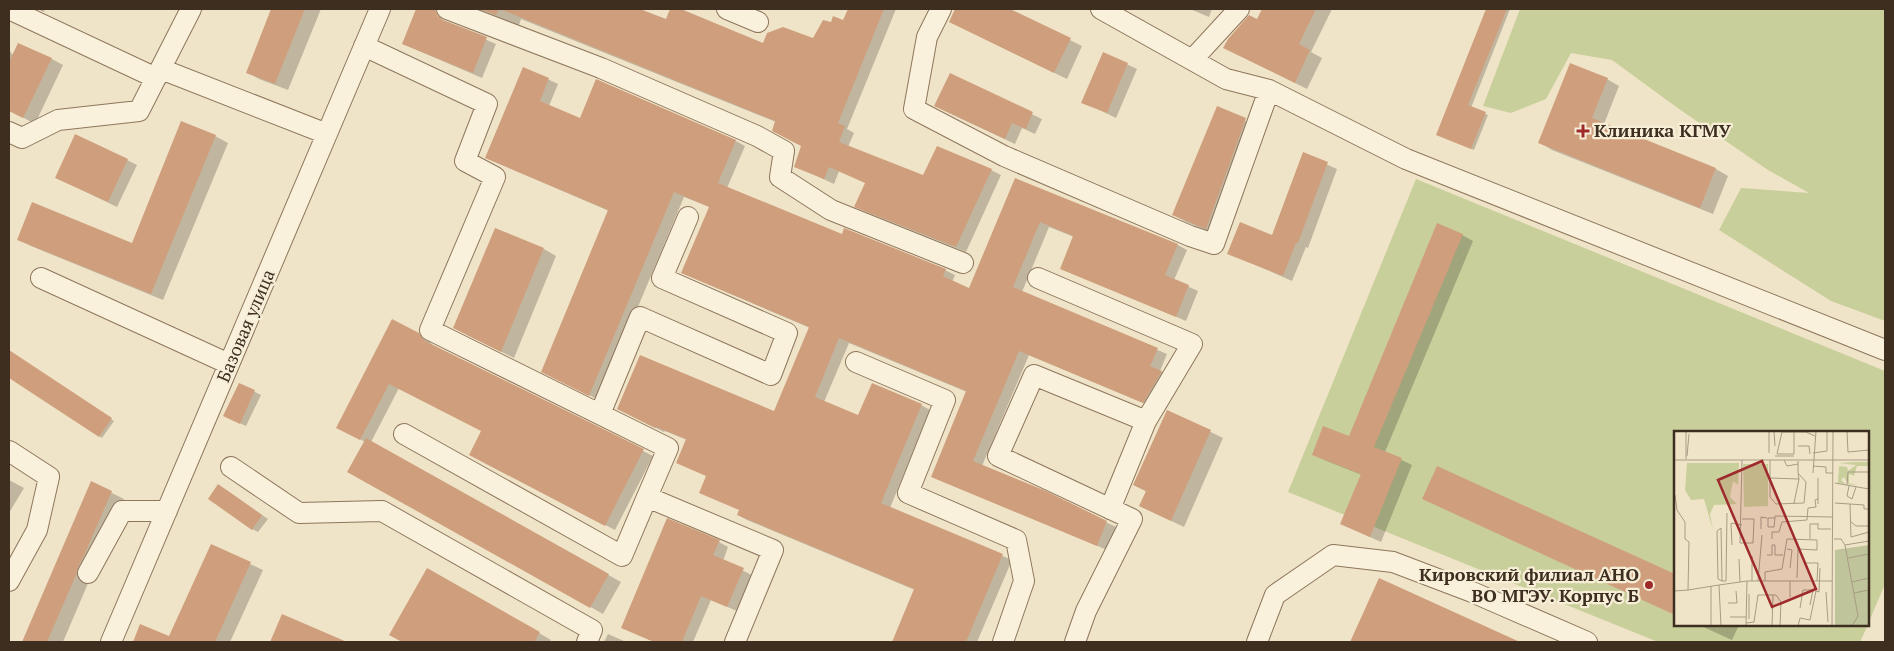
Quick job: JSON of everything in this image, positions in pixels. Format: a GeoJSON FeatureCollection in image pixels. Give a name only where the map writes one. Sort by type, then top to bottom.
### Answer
{"type":"FeatureCollection","features":[{"type":"Feature","properties":{"kind":"street"},"geometry":{"type":"LineString","coordinates":[[9,9],[158,73],[327,134]]}},
{"type":"Feature","properties":{"kind":"street"},"geometry":{"type":"LineString","coordinates":[[9,132],[22,138],[58,120],[139,111],[191,9]]}},
{"type":"Feature","properties":{"kind":"street","name":"Базовая улица"},"geometry":{"type":"LineString","coordinates":[[111,642],[380,9]]}},
{"type":"Feature","properties":{"kind":"street"},"geometry":{"type":"LineString","coordinates":[[447,9],[601,68],[757,136],[784,151],[780,177],[830,210],[963,263]]}},
{"type":"Feature","properties":{"kind":"street"},"geometry":{"type":"LineString","coordinates":[[727,9],[758,22]]}},
{"type":"Feature","properties":{"kind":"street"},"geometry":{"type":"LineString","coordinates":[[942,9],[927,37],[914,109],[1004,156],[1190,236],[1214,244],[1268,90]]}},
{"type":"Feature","properties":{"kind":"street"},"geometry":{"type":"LineString","coordinates":[[1101,9],[1226,79],[1268,90],[1406,159],[1885,350]]}},
{"type":"Feature","properties":{"kind":"street"},"geometry":{"type":"LineString","coordinates":[[1192,60],[1239,9]]}},
{"type":"Feature","properties":{"kind":"street"},"geometry":{"type":"LineString","coordinates":[[364,46],[487,104],[464,161],[495,177],[430,330],[668,448],[622,556],[404,434]]}},
{"type":"Feature","properties":{"kind":"street"},"geometry":{"type":"LineString","coordinates":[[600,414],[640,317],[771,375],[787,333],[662,278],[688,217]]}},
{"type":"Feature","properties":{"kind":"street"},"geometry":{"type":"LineString","coordinates":[[41,278],[229,364]]}},
{"type":"Feature","properties":{"kind":"street"},"geometry":{"type":"LineString","coordinates":[[1038,278],[1192,344],[1146,421],[1110,509]]}},
{"type":"Feature","properties":{"kind":"street"},"geometry":{"type":"LineString","coordinates":[[856,362],[945,400],[908,493],[1016,540],[1024,581],[1003,642]]}},
{"type":"Feature","properties":{"kind":"street"},"geometry":{"type":"LineString","coordinates":[[1075,642],[1086,612],[1132,519],[998,456],[1034,375],[1146,421]]}},
{"type":"Feature","properties":{"kind":"street"},"geometry":{"type":"LineString","coordinates":[[9,451],[49,477],[37,530],[9,581]]}},
{"type":"Feature","properties":{"kind":"street"},"geometry":{"type":"LineString","coordinates":[[231,467],[299,513],[382,512],[592,630],[587,642]]}},
{"type":"Feature","properties":{"kind":"street"},"geometry":{"type":"LineString","coordinates":[[647,497],[773,550],[735,642]]}},
{"type":"Feature","properties":{"kind":"street"},"geometry":{"type":"LineString","coordinates":[[88,573],[122,511],[167,511]]}},
{"type":"Feature","properties":{"kind":"street"},"geometry":{"type":"LineString","coordinates":[[1257,642],[1275,595],[1332,555],[1393,562],[1472,592],[1588,642]]}},
{"type":"Feature","properties":{"kind":"green space"},"geometry":{"type":"Polygon","coordinates":[[[1520,9],[1885,9],[1885,321],[1831,301],[1719,230],[1741,188],[1809,193],[1768,170],[1612,60],[1571,53],[1546,99],[1511,113],[1483,106],[1520,9]]]}},
{"type":"Feature","properties":{"kind":"green space"},"geometry":{"type":"Polygon","coordinates":[[[1416,179],[1885,371],[1885,584],[1869,622],[1869,431],[1674,431],[1674,626],[1868,626],[1860,642],[1658,642],[1288,492],[1416,179]]]}},
{"type":"Feature","properties":{"kind":"building"},"geometry":{"type":"Polygon","coordinates":[[[271,9],[305,9],[275,84],[246,73],[271,9]]]}},
{"type":"Feature","properties":{"kind":"building"},"geometry":{"type":"Polygon","coordinates":[[[416,9],[435,9],[438,16],[443,20],[487,37],[473,73],[402,44],[416,9]]]}},
{"type":"Feature","properties":{"kind":"building"},"geometry":{"type":"Polygon","coordinates":[[[480,9],[499,9],[496,15],[480,9]]]}},
{"type":"Feature","properties":{"kind":"building"},"geometry":{"type":"Polygon","coordinates":[[[500,9],[640,9],[666,19],[670,9],[681,9],[763,43],[767,33],[783,27],[813,38],[823,20],[831,22],[833,16],[843,20],[848,9],[884,9],[838,123],[845,126],[839,142],[923,175],[937,146],[992,169],[956,247],[854,207],[865,183],[829,167],[824,179],[794,167],[801,146],[772,131],[775,121],[500,9]]]}},
{"type":"Feature","properties":{"kind":"building"},"geometry":{"type":"Polygon","coordinates":[[[955,9],[1010,9],[1071,38],[1054,73],[949,22],[955,9]]]}},
{"type":"Feature","properties":{"kind":"building"},"geometry":{"type":"Polygon","coordinates":[[[1262,9],[1316,9],[1299,44],[1310,50],[1295,83],[1223,48],[1228,39],[1249,15],[1257,19],[1262,9]]]}},
{"type":"Feature","properties":{"kind":"building"},"geometry":{"type":"Polygon","coordinates":[[[1486,9],[1507,9],[1468,105],[1486,112],[1471,149],[1436,135],[1486,9]]]}},
{"type":"Feature","properties":{"kind":"building"},"geometry":{"type":"Polygon","coordinates":[[[18,43],[52,58],[23,118],[9,111],[9,62],[18,43]]]}},
{"type":"Feature","properties":{"kind":"building"},"geometry":{"type":"Polygon","coordinates":[[[1103,52],[1128,63],[1107,113],[1081,103],[1103,52]]]}},
{"type":"Feature","properties":{"kind":"building","name":"Клиника КГМУ"},"geometry":{"type":"Polygon","coordinates":[[[1570,63],[1608,78],[1592,118],[1716,168],[1700,208],[1538,143],[1570,63]]]}},
{"type":"Feature","properties":{"kind":"building"},"geometry":{"type":"Polygon","coordinates":[[[523,67],[549,78],[540,101],[580,118],[596,79],[736,140],[718,183],[842,234],[844,228],[946,269],[943,276],[969,288],[1015,178],[1178,244],[1165,275],[1189,285],[1176,317],[1060,269],[1073,236],[1040,222],[1013,287],[1158,348],[1150,366],[1162,371],[1143,403],[1019,351],[973,461],[1046,491],[1107,521],[1097,546],[931,477],[966,391],[839,338],[815,397],[858,415],[872,383],[922,404],[881,503],[1003,554],[966,642],[892,642],[914,589],[737,515],[739,510],[699,493],[706,476],[676,463],[686,439],[655,428],[617,409],[640,355],[774,411],[809,327],[681,273],[709,207],[674,192],[589,396],[541,372],[608,210],[485,158],[523,67]]]}},
{"type":"Feature","properties":{"kind":"building"},"geometry":{"type":"Polygon","coordinates":[[[950,73],[1033,112],[1026,129],[1012,123],[1005,139],[934,106],[950,73]]]}},
{"type":"Feature","properties":{"kind":"building"},"geometry":{"type":"Polygon","coordinates":[[[1217,106],[1246,118],[1206,229],[1172,215],[1217,106]]]}},
{"type":"Feature","properties":{"kind":"building"},"geometry":{"type":"Polygon","coordinates":[[[181,121],[216,135],[151,294],[17,240],[32,202],[132,243],[181,121]]]}},
{"type":"Feature","properties":{"kind":"building"},"geometry":{"type":"Polygon","coordinates":[[[75,134],[128,159],[108,202],[55,178],[75,134]]]}},
{"type":"Feature","properties":{"kind":"building"},"geometry":{"type":"Polygon","coordinates":[[[1303,152],[1328,162],[1298,243],[1296,243],[1283,276],[1227,254],[1240,222],[1272,235],[1303,152]]]}},
{"type":"Feature","properties":{"kind":"building"},"geometry":{"type":"Polygon","coordinates":[[[1437,223],[1463,234],[1374,447],[1402,458],[1370,537],[1340,524],[1361,474],[1312,455],[1323,426],[1349,436],[1437,223]]]}},
{"type":"Feature","properties":{"kind":"building"},"geometry":{"type":"Polygon","coordinates":[[[495,228],[544,248],[501,352],[453,328],[495,228]]]}},
{"type":"Feature","properties":{"kind":"building"},"geometry":{"type":"Polygon","coordinates":[[[392,319],[419,333],[425,341],[644,449],[605,526],[469,455],[481,431],[389,384],[360,440],[336,428],[392,319]]]}},
{"type":"Feature","properties":{"kind":"building"},"geometry":{"type":"Polygon","coordinates":[[[9,350],[112,418],[99,437],[9,378],[9,350]]]}},
{"type":"Feature","properties":{"kind":"building"},"geometry":{"type":"Polygon","coordinates":[[[239,383],[255,390],[240,424],[223,416],[239,383]]]}},
{"type":"Feature","properties":{"kind":"building"},"geometry":{"type":"Polygon","coordinates":[[[1167,410],[1211,430],[1171,521],[1139,506],[1146,491],[1133,485],[1167,410]]]}},
{"type":"Feature","properties":{"kind":"building"},"geometry":{"type":"Polygon","coordinates":[[[366,438],[609,574],[590,608],[347,472],[366,438]]]}},
{"type":"Feature","properties":{"kind":"building"},"geometry":{"type":"Polygon","coordinates":[[[1437,466],[1674,574],[1674,615],[1422,499],[1437,466]]]}},
{"type":"Feature","properties":{"kind":"building"},"geometry":{"type":"Polygon","coordinates":[[[91,481],[112,491],[76,575],[47,642],[22,642],[91,481]]]}},
{"type":"Feature","properties":{"kind":"building"},"geometry":{"type":"Polygon","coordinates":[[[218,484],[262,515],[252,530],[208,499],[218,484]]]}},
{"type":"Feature","properties":{"kind":"building"},"geometry":{"type":"Polygon","coordinates":[[[667,518],[720,540],[713,555],[744,568],[727,607],[701,596],[682,642],[654,642],[621,628],[667,518]]]}},
{"type":"Feature","properties":{"kind":"building"},"geometry":{"type":"Polygon","coordinates":[[[211,544],[251,562],[215,642],[133,642],[140,624],[169,636],[211,544]]]}},
{"type":"Feature","properties":{"kind":"building"},"geometry":{"type":"Polygon","coordinates":[[[427,568],[540,632],[534,642],[402,642],[389,635],[427,568]]]}},
{"type":"Feature","properties":{"kind":"building"},"geometry":{"type":"Polygon","coordinates":[[[1379,578],[1520,642],[1350,642],[1379,578]]]}},
{"type":"Feature","properties":{"kind":"building"},"geometry":{"type":"Polygon","coordinates":[[[282,614],[347,642],[270,642],[282,614]]]}},
{"type":"Feature","properties":{"kind":"place","name":"Клиника КГМУ"},"geometry":{"type":"Point","coordinates":[1583,131]}},
{"type":"Feature","properties":{"kind":"place","name":"Кировский филиал АНО ВО МГЭУ. Корпус Б"},"geometry":{"type":"Point","coordinates":[1649,585]}}]}
